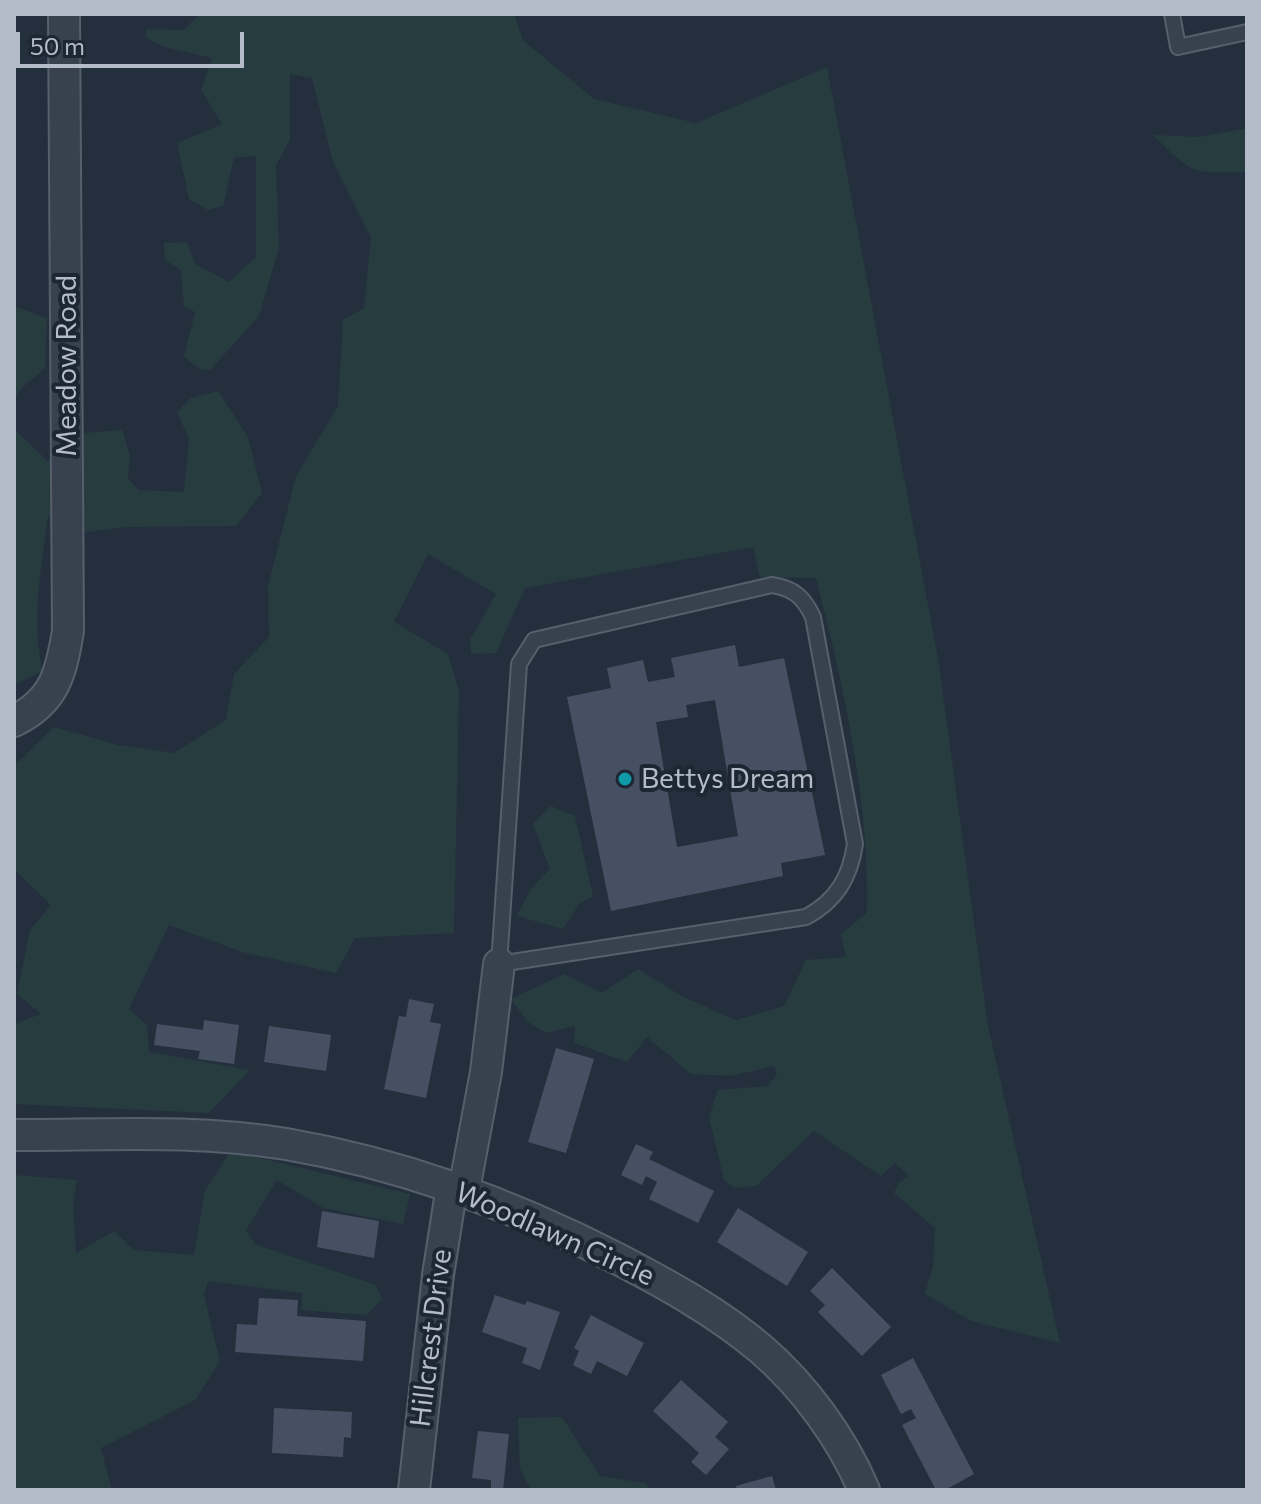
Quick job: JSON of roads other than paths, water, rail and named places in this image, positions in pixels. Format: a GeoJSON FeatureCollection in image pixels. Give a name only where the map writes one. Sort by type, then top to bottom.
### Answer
{"type":"FeatureCollection","features":[{"type":"Feature","properties":{"kind":"street","name":"Meadow Road"},"geometry":{"type":"LineString","coordinates":[[25,715],[51,692],[62,667],[68,631],[64,14]]}},
{"type":"Feature","properties":{"kind":"street","name":"Hillcrest Drive"},"geometry":{"type":"LineString","coordinates":[[414,1490],[429,1348],[458,1188],[486,1072],[499,964]]}},
{"type":"Feature","properties":{"kind":"street","name":"Woodlawn Circle"},"geometry":{"type":"LineString","coordinates":[[14,1135],[224,1137],[285,1144],[349,1157],[458,1188],[530,1217],[663,1282],[721,1317],[763,1351],[804,1395],[834,1434],[864,1490]]}},
{"type":"Feature","properties":{"kind":"lane"},"geometry":{"type":"LineString","coordinates":[[1172,14],[1178,47],[1247,32]]}},
{"type":"Feature","properties":{"kind":"lane"},"geometry":{"type":"LineString","coordinates":[[772,585],[789,588],[805,602],[813,617],[855,844],[846,880],[821,909],[806,917],[499,964],[519,664],[534,640],[772,585]]}},
{"type":"Feature","properties":{"kind":"place","name":"Bettys Dream"},"geometry":{"type":"Point","coordinates":[625,779]}}]}
